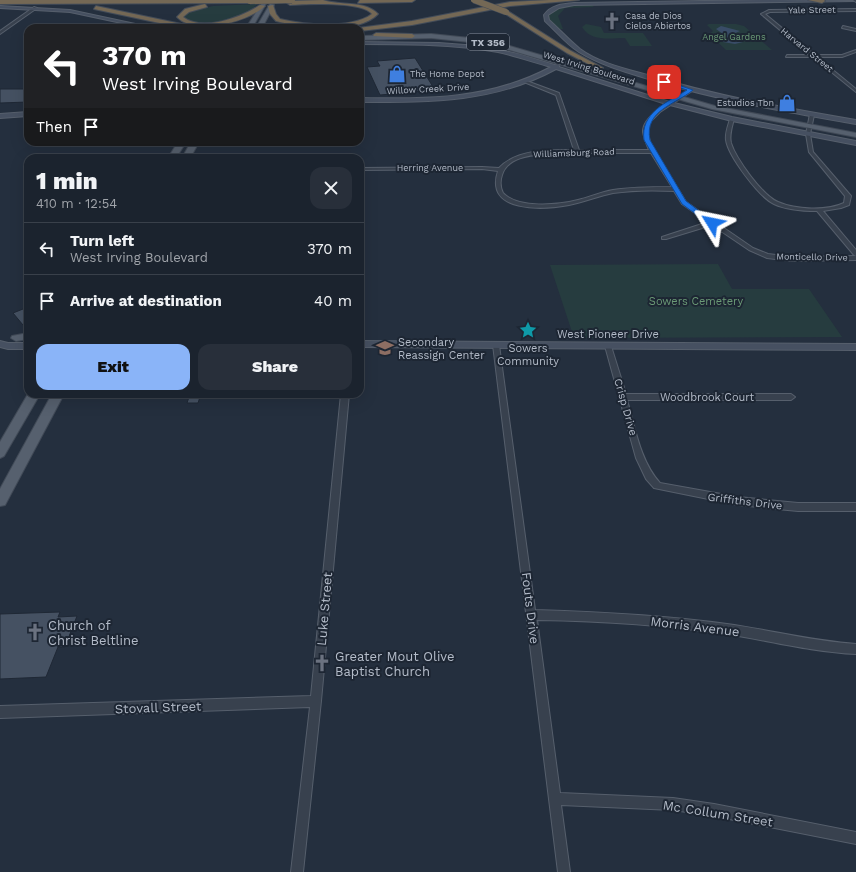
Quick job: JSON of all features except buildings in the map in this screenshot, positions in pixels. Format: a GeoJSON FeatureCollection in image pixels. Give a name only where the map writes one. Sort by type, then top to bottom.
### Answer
{"type":"FeatureCollection","features":[{"type":"Feature","properties":{"kind":"highway"},"geometry":{"type":"LineString","coordinates":[[0,3],[78,0]]}},
{"type":"Feature","properties":{"kind":"highway"},"geometry":{"type":"LineString","coordinates":[[0,3],[291,2],[347,0]]}},
{"type":"Feature","properties":{"kind":"highway"},"geometry":{"type":"LineString","coordinates":[[314,3],[412,0]]}},
{"type":"Feature","properties":{"kind":"highway"},"geometry":{"type":"LineString","coordinates":[[474,0],[506,12],[569,52],[600,68]]}},
{"type":"Feature","properties":{"kind":"highway"},"geometry":{"type":"LineString","coordinates":[[364,29],[412,23],[517,3],[576,0]]}},
{"type":"Feature","properties":{"kind":"highway"},"geometry":{"type":"LineString","coordinates":[[811,0],[822,0]]}},
{"type":"Feature","properties":{"kind":"highway"},"geometry":{"type":"LineString","coordinates":[[97,2],[241,3]]}},
{"type":"Feature","properties":{"kind":"highway"},"geometry":{"type":"LineString","coordinates":[[249,2],[195,8],[183,12],[180,17],[185,21],[196,23],[224,22],[245,17],[262,6]]}},
{"type":"Feature","properties":{"kind":"highway"},"geometry":{"type":"LineString","coordinates":[[291,2],[362,6],[372,9],[375,14],[370,19],[354,22],[317,24]]}},
{"type":"Feature","properties":{"kind":"highway"},"geometry":{"type":"LineString","coordinates":[[0,3],[79,6],[109,10],[173,24]]}},
{"type":"Feature","properties":{"kind":"highway"},"geometry":{"type":"LineString","coordinates":[[271,6],[273,14],[278,20],[294,24]]}},
{"type":"Feature","properties":{"kind":"highway"},"geometry":{"type":"LineString","coordinates":[[109,10],[148,24]]}},
{"type":"Feature","properties":{"kind":"highway"},"geometry":{"type":"LineString","coordinates":[[364,37],[412,36]]}},
{"type":"Feature","properties":{"kind":"main road"},"geometry":{"type":"LineString","coordinates":[[251,24],[266,0]]}},
{"type":"Feature","properties":{"kind":"main road"},"geometry":{"type":"LineString","coordinates":[[261,24],[275,0]]}},
{"type":"Feature","properties":{"kind":"main road","name":"West Irving Boulevard"},"geometry":{"type":"LineString","coordinates":[[412,36],[453,37],[488,42],[680,96],[856,135]]}},
{"type":"Feature","properties":{"kind":"main road","name":"West Irving Boulevard"},"geometry":{"type":"LineString","coordinates":[[562,63],[574,62],[600,68],[680,96]]}},
{"type":"Feature","properties":{"kind":"main road"},"geometry":{"type":"LineString","coordinates":[[555,67],[578,68]]}},
{"type":"Feature","properties":{"kind":"main road","name":"West Irving Boulevard"},"geometry":{"type":"LineString","coordinates":[[810,124],[856,130]]}},
{"type":"Feature","properties":{"kind":"main road"},"geometry":{"type":"LineString","coordinates":[[16,338],[24,337]]}},
{"type":"Feature","properties":{"kind":"main road"},"geometry":{"type":"LineString","coordinates":[[0,453],[32,398]]}},
{"type":"Feature","properties":{"kind":"main road"},"geometry":{"type":"LineString","coordinates":[[0,501],[56,398]]}},
{"type":"Feature","properties":{"kind":"street"},"geometry":{"type":"LineString","coordinates":[[822,0],[856,1]]}},
{"type":"Feature","properties":{"kind":"street","name":"West Irving Boulevard"},"geometry":{"type":"LineString","coordinates":[[822,0],[584,4],[559,7],[547,12],[546,15],[547,20],[584,53],[619,68],[691,90],[749,103],[810,124],[856,143]]}},
{"type":"Feature","properties":{"kind":"street"},"geometry":{"type":"LineString","coordinates":[[0,3],[92,15],[134,24]]}},
{"type":"Feature","properties":{"kind":"street"},"geometry":{"type":"LineString","coordinates":[[0,33],[35,8]]}},
{"type":"Feature","properties":{"kind":"street","name":"Yale Street"},"geometry":{"type":"LineString","coordinates":[[769,11],[856,10]]}},
{"type":"Feature","properties":{"kind":"street","name":"Harvard Street"},"geometry":{"type":"LineString","coordinates":[[769,11],[763,13],[763,15],[856,91]]}},
{"type":"Feature","properties":{"kind":"street"},"geometry":{"type":"LineString","coordinates":[[843,27],[856,30]]}},
{"type":"Feature","properties":{"kind":"street","name":"West Irving Boulevard"},"geometry":{"type":"LineString","coordinates":[[364,43],[422,42],[468,46],[510,54],[668,103],[732,119],[810,124],[856,122]]}},
{"type":"Feature","properties":{"kind":"street"},"geometry":{"type":"LineString","coordinates":[[787,56],[842,56],[856,51]]}},
{"type":"Feature","properties":{"kind":"street","name":"Willow Creek Drive"},"geometry":{"type":"LineString","coordinates":[[364,100],[462,97],[495,92],[525,81],[562,63]]}},
{"type":"Feature","properties":{"kind":"street"},"geometry":{"type":"LineString","coordinates":[[525,81],[558,94],[577,152]]}},
{"type":"Feature","properties":{"kind":"street","name":"Monticello Drive"},"geometry":{"type":"LineString","coordinates":[[691,90],[668,103],[652,116],[646,127],[646,137],[653,151],[675,189],[689,208],[751,249],[767,256],[792,259],[856,258]]}},
{"type":"Feature","properties":{"kind":"street"},"geometry":{"type":"LineString","coordinates":[[0,116],[24,114]]}},
{"type":"Feature","properties":{"kind":"street"},"geometry":{"type":"LineString","coordinates":[[732,119],[728,138],[731,148],[747,173],[765,195],[775,202],[787,206],[818,209],[839,208],[847,204],[849,200],[848,196],[812,154],[809,145],[810,124]]}},
{"type":"Feature","properties":{"kind":"street","name":"Williamsburg Road"},"geometry":{"type":"LineString","coordinates":[[500,170],[511,161],[530,154],[653,151]]}},
{"type":"Feature","properties":{"kind":"street","name":"Herring Avenue"},"geometry":{"type":"LineString","coordinates":[[364,168],[482,168],[500,170]]}},
{"type":"Feature","properties":{"kind":"street"},"geometry":{"type":"LineString","coordinates":[[500,170],[498,177],[501,193],[510,201],[528,205],[567,204],[602,194],[621,191],[675,189]]}},
{"type":"Feature","properties":{"kind":"street"},"geometry":{"type":"LineString","coordinates":[[818,209],[856,254]]}},
{"type":"Feature","properties":{"kind":"street"},"geometry":{"type":"LineString","coordinates":[[664,238],[712,223]]}},
{"type":"Feature","properties":{"kind":"street"},"geometry":{"type":"LineString","coordinates":[[0,340],[16,338]]}},
{"type":"Feature","properties":{"kind":"street"},"geometry":{"type":"LineString","coordinates":[[0,344],[8,346],[24,346]]}},
{"type":"Feature","properties":{"kind":"street","name":"West Pioneer Drive"},"geometry":{"type":"LineString","coordinates":[[364,344],[856,347]]}},
{"type":"Feature","properties":{"kind":"street","name":"Fouts Drive"},"geometry":{"type":"LineString","coordinates":[[496,345],[564,872]]}},
{"type":"Feature","properties":{"kind":"street","name":"Crisp Drive"},"geometry":{"type":"LineString","coordinates":[[608,346],[645,469]]}},
{"type":"Feature","properties":{"kind":"street","name":"Woodbrook Court"},"geometry":{"type":"LineString","coordinates":[[624,396],[791,398]]}},
{"type":"Feature","properties":{"kind":"street","name":"Luke Street"},"geometry":{"type":"LineString","coordinates":[[297,872],[316,701],[345,398]]}},
{"type":"Feature","properties":{"kind":"street","name":"Griffiths Drive"},"geometry":{"type":"LineString","coordinates":[[645,469],[649,477],[657,486],[696,495],[778,505],[855,509]]}},
{"type":"Feature","properties":{"kind":"street","name":"Morris Avenue"},"geometry":{"type":"LineString","coordinates":[[532,615],[593,616],[661,620],[728,629],[830,647],[856,649]]}},
{"type":"Feature","properties":{"kind":"street","name":"Stovall Street"},"geometry":{"type":"LineString","coordinates":[[0,712],[316,701]]}},
{"type":"Feature","properties":{"kind":"street","name":"Mc Collum Street"},"geometry":{"type":"LineString","coordinates":[[555,799],[673,804],[714,810],[856,838]]}},
{"type":"Feature","properties":{"kind":"green space"},"geometry":{"type":"Polygon","coordinates":[[[257,4],[242,16],[223,22],[193,22],[184,19],[183,15],[184,13],[213,6],[257,4]]]}},
{"type":"Feature","properties":{"kind":"green space"},"geometry":{"type":"Polygon","coordinates":[[[577,4],[590,4],[594,7],[565,8],[558,16],[563,29],[558,29],[548,20],[548,14],[556,8],[577,4]]]}},
{"type":"Feature","properties":{"kind":"green space"},"geometry":{"type":"Polygon","coordinates":[[[586,24],[601,27],[604,33],[643,33],[652,46],[630,46],[625,38],[601,38],[590,35],[582,27],[586,24]]]}},
{"type":"Feature","properties":{"kind":"green space","name":"Angel Gardens"},"geometry":{"type":"Polygon","coordinates":[[[736,24],[744,26],[772,50],[726,50],[709,34],[713,31],[707,25],[736,24]]]}},
{"type":"Feature","properties":{"kind":"green space","name":"Sowers Cemetery"},"geometry":{"type":"Polygon","coordinates":[[[718,264],[732,289],[809,289],[842,337],[574,338],[550,265],[718,264]]]}},
{"type":"Feature","properties":{"kind":"water"},"geometry":{"type":"Polygon","coordinates":[[[721,26],[740,31],[728,36],[743,42],[735,44],[723,42],[721,38],[726,36],[716,29],[721,26]]]}},
{"type":"Feature","properties":{"kind":"place","name":"Casa de Dios Cielos Abiertos"},"geometry":{"type":"Point","coordinates":[612,21]}},
{"type":"Feature","properties":{"kind":"place","name":"The Home Depot"},"geometry":{"type":"Point","coordinates":[397,74]}},
{"type":"Feature","properties":{"kind":"place","name":"Estudios Tbn"},"geometry":{"type":"Point","coordinates":[787,103]}},
{"type":"Feature","properties":{"kind":"place","name":"Sowers Community"},"geometry":{"type":"Point","coordinates":[528,330]}},
{"type":"Feature","properties":{"kind":"place","name":"Secondary Reassign Center"},"geometry":{"type":"Point","coordinates":[385,348]}},
{"type":"Feature","properties":{"kind":"place","name":"Church of Christ Beltline"},"geometry":{"type":"Point","coordinates":[35,632]}},
{"type":"Feature","properties":{"kind":"place","name":"Greater Mout Olive Baptist Church"},"geometry":{"type":"Point","coordinates":[322,663]}},
{"type":"Feature","properties":{"kind":"route"},"geometry":{"type":"LineString","coordinates":[[664,82],[691,90],[668,103],[652,116],[645,131],[647,140],[684,203],[712,223]]}}]}
